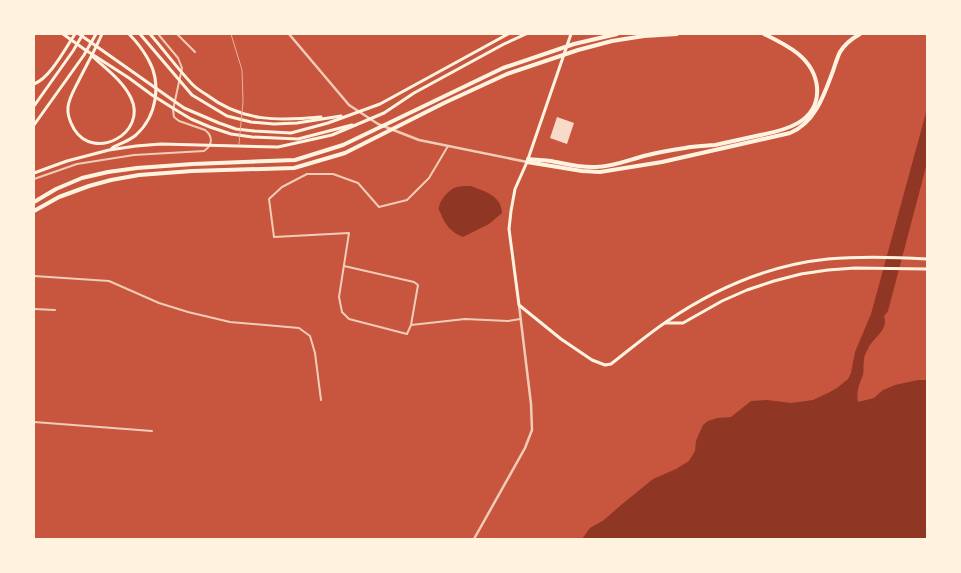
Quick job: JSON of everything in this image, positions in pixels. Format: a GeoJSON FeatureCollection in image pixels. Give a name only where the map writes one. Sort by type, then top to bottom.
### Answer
{"type":"FeatureCollection","features":[{"type":"Feature","properties":{"kind":"highway"},"geometry":{"type":"LineString","coordinates":[[34,202],[56,189],[82,178],[108,172],[193,164],[295,160],[343,145],[503,68],[574,44],[617,34]]}},
{"type":"Feature","properties":{"kind":"highway"},"geometry":{"type":"LineString","coordinates":[[34,211],[59,197],[111,180],[139,175],[192,171],[294,168],[303,166],[345,153],[507,74],[578,50],[612,41],[676,34]]}},
{"type":"Feature","properties":{"kind":"highway"},"geometry":{"type":"LineString","coordinates":[[528,160],[582,167],[606,167],[648,155],[687,147],[729,142],[770,134],[792,127],[801,122],[813,108],[817,96],[816,79],[804,59],[788,47],[764,34]]}},
{"type":"Feature","properties":{"kind":"highway"},"geometry":{"type":"LineString","coordinates":[[528,160],[572,170],[600,172],[662,162],[790,133],[800,129],[818,107],[840,52],[853,38],[860,34]]}},
{"type":"Feature","properties":{"kind":"main road"},"geometry":{"type":"LineString","coordinates":[[64,34],[152,96],[191,119],[231,134],[298,139],[362,122]]}},
{"type":"Feature","properties":{"kind":"main road"},"geometry":{"type":"LineString","coordinates":[[34,84],[47,76],[74,34]]}},
{"type":"Feature","properties":{"kind":"main road"},"geometry":{"type":"LineString","coordinates":[[79,34],[184,108],[236,129],[254,132],[291,133],[328,123],[380,104],[508,34]]}},
{"type":"Feature","properties":{"kind":"main road"},"geometry":{"type":"LineString","coordinates":[[34,106],[83,34]]}},
{"type":"Feature","properties":{"kind":"main road"},"geometry":{"type":"LineString","coordinates":[[84,49],[119,81],[132,100],[134,108],[134,118],[126,132],[119,138],[104,144],[94,143],[82,138],[68,118],[69,100],[89,59],[98,42],[102,34]]}},
{"type":"Feature","properties":{"kind":"main road"},"geometry":{"type":"LineString","coordinates":[[109,150],[135,136],[151,114],[155,101],[155,79],[149,60],[138,43],[129,34]]}},
{"type":"Feature","properties":{"kind":"main road"},"geometry":{"type":"LineString","coordinates":[[140,34],[192,95],[227,116],[250,122],[274,124],[297,123],[349,115]]}},
{"type":"Feature","properties":{"kind":"main road"},"geometry":{"type":"LineString","coordinates":[[150,34],[192,84],[213,100],[230,109],[252,117],[274,119],[349,115]]}},
{"type":"Feature","properties":{"kind":"main road"},"geometry":{"type":"LineString","coordinates":[[34,173],[67,161],[109,150],[136,146],[161,144],[278,147],[332,135],[384,113],[414,93],[526,34]]}},
{"type":"Feature","properties":{"kind":"main road"},"geometry":{"type":"LineString","coordinates":[[572,34],[528,160],[515,189],[510,229],[519,305],[561,340],[592,360],[604,365],[611,364],[665,322],[691,306],[717,292],[757,275],[798,264],[827,259],[855,257],[927,259]]}},
{"type":"Feature","properties":{"kind":"main road"},"geometry":{"type":"LineString","coordinates":[[34,125],[84,55],[95,36]]}},
{"type":"Feature","properties":{"kind":"main road"},"geometry":{"type":"LineString","coordinates":[[665,322],[683,323],[722,301],[760,285],[787,277],[855,268],[927,269]]}},
{"type":"Feature","properties":{"kind":"street"},"geometry":{"type":"LineString","coordinates":[[34,179],[77,164],[134,155],[204,151],[207,149],[211,142],[208,132],[179,121],[174,117],[173,110],[182,68],[178,58],[158,34]]}},
{"type":"Feature","properties":{"kind":"street"},"geometry":{"type":"LineString","coordinates":[[177,34],[195,52]]}},
{"type":"Feature","properties":{"kind":"street"},"geometry":{"type":"LineString","coordinates":[[289,34],[349,105],[378,124],[419,140],[512,160],[528,160]]}},
{"type":"Feature","properties":{"kind":"street"},"geometry":{"type":"LineString","coordinates":[[344,266],[414,282],[418,285],[411,325],[407,334],[349,319],[342,312],[339,297],[349,233],[274,237],[269,199],[282,186],[307,174],[333,174],[358,182],[379,207],[407,200],[429,178],[448,146]]}},
{"type":"Feature","properties":{"kind":"street"},"geometry":{"type":"LineString","coordinates":[[34,276],[109,281],[159,303],[188,312],[230,322],[299,328],[310,336],[315,352],[321,400]]}},
{"type":"Feature","properties":{"kind":"street"},"geometry":{"type":"LineString","coordinates":[[474,539],[525,448],[532,430],[531,404],[519,305]]}},
{"type":"Feature","properties":{"kind":"street"},"geometry":{"type":"LineString","coordinates":[[34,309],[55,310]]}},
{"type":"Feature","properties":{"kind":"street"},"geometry":{"type":"LineString","coordinates":[[411,325],[465,319],[520,319]]}},
{"type":"Feature","properties":{"kind":"street"},"geometry":{"type":"LineString","coordinates":[[34,422],[152,432]]}},
{"type":"Feature","properties":{"kind":"shaded area"},"geometry":{"type":"Polygon","coordinates":[[[927,109],[927,163],[888,311],[884,316],[884,326],[865,354],[863,375],[857,395],[858,402],[874,398],[883,390],[895,385],[927,380],[927,539],[582,539],[590,528],[604,520],[653,479],[689,461],[695,451],[696,441],[703,425],[708,421],[731,417],[751,401],[767,400],[791,403],[813,400],[837,388],[848,379],[855,352],[871,314],[927,109]]]}},
{"type":"Feature","properties":{"kind":"shaded area"},"geometry":{"type":"Polygon","coordinates":[[[471,186],[487,192],[496,198],[502,213],[489,224],[463,237],[452,231],[447,225],[439,208],[447,193],[452,189],[471,186]]]}},
{"type":"Feature","properties":{"kind":"building"},"geometry":{"type":"Polygon","coordinates":[[[557,117],[574,123],[567,144],[550,138],[557,117]]]}},
{"type":"Feature","properties":{"kind":"railway"},"geometry":{"type":"LineString","coordinates":[[231,34],[242,70],[243,102],[239,144]]}}]}
